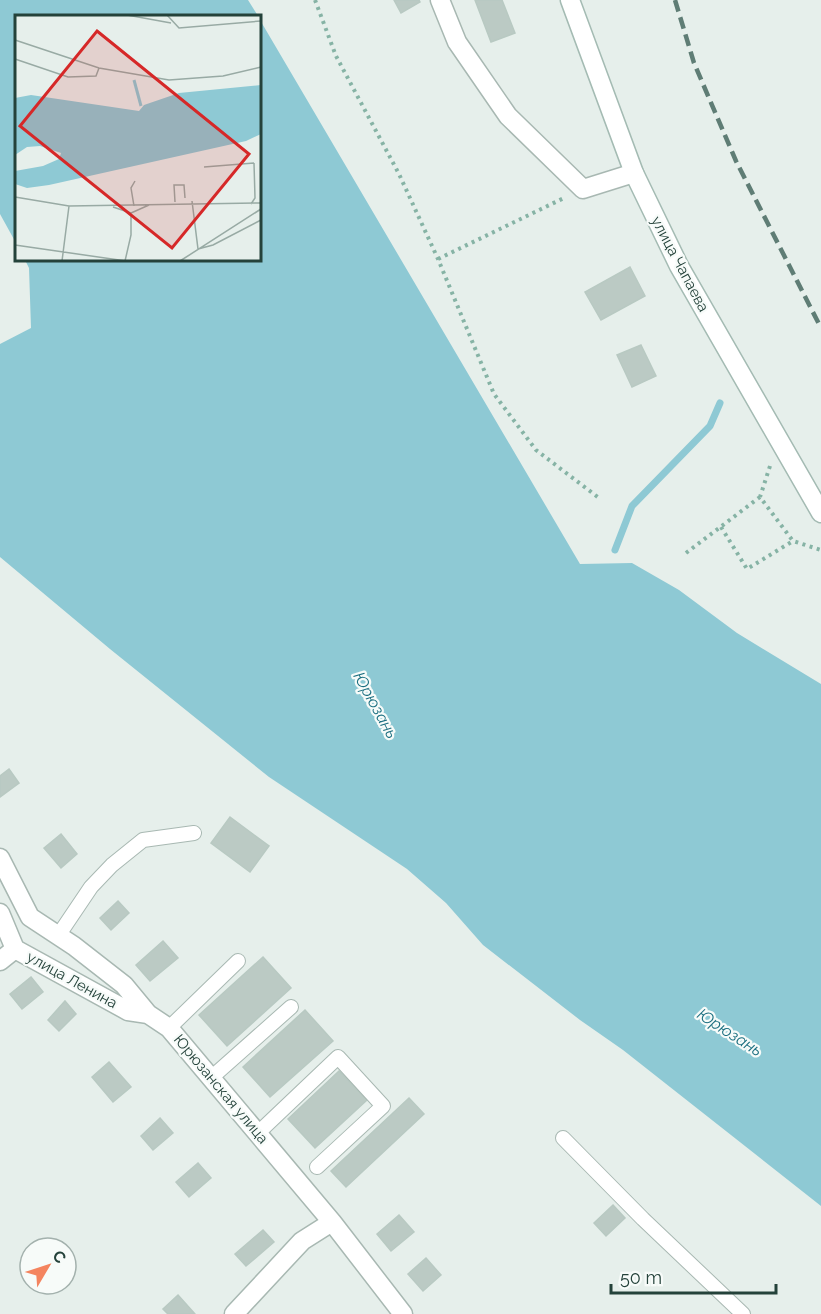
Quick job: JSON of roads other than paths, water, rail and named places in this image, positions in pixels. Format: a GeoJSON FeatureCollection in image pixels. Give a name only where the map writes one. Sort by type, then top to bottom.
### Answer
{"type":"FeatureCollection","features":[{"type":"Feature","properties":{"kind":"street"},"geometry":{"type":"LineString","coordinates":[[440,0],[457,42],[508,116],[583,189],[634,173]]}},
{"type":"Feature","properties":{"kind":"street","name":"улица Чапаева"},"geometry":{"type":"LineString","coordinates":[[570,0],[634,173],[679,266],[821,513]]}},
{"type":"Feature","properties":{"kind":"street","name":"Юрюзанская улица"},"geometry":{"type":"LineString","coordinates":[[0,858],[30,917],[124,985],[148,1014],[169,1028],[332,1222],[403,1314]]}},
{"type":"Feature","properties":{"kind":"street"},"geometry":{"type":"LineString","coordinates":[[0,913],[15,949]]}},
{"type":"Feature","properties":{"kind":"street","name":"улица Ленина"},"geometry":{"type":"LineString","coordinates":[[0,961],[15,949],[128,1011],[148,1014]]}},
{"type":"Feature","properties":{"kind":"street"},"geometry":{"type":"LineString","coordinates":[[234,1314],[302,1241],[332,1222]]}},
{"type":"Feature","properties":{"kind":"lane"},"geometry":{"type":"LineString","coordinates":[[58,936],[91,887],[112,865],[143,840],[194,833]]}},
{"type":"Feature","properties":{"kind":"lane"},"geometry":{"type":"LineString","coordinates":[[169,1028],[238,961]]}},
{"type":"Feature","properties":{"kind":"lane"},"geometry":{"type":"LineString","coordinates":[[211,1078],[291,1007]]}},
{"type":"Feature","properties":{"kind":"lane"},"geometry":{"type":"LineString","coordinates":[[258,1133],[338,1058],[383,1106],[317,1167]]}},
{"type":"Feature","properties":{"kind":"lane"},"geometry":{"type":"LineString","coordinates":[[563,1138],[643,1219],[743,1314]]}},
{"type":"Feature","properties":{"kind":"water"},"geometry":{"type":"Polygon","coordinates":[[[0,0],[248,0],[257,15],[15,15],[15,241],[0,214],[0,0]]]}},
{"type":"Feature","properties":{"kind":"water","name":"Юрюзань"},"geometry":{"type":"Polygon","coordinates":[[[261,22],[580,564],[632,563],[679,590],[737,633],[821,684],[821,1206],[623,1050],[483,945],[446,903],[407,869],[269,777],[0,557],[0,344],[31,328],[29,268],[26,261],[261,261],[261,22]]]}},
{"type":"Feature","properties":{"kind":"waterway"},"geometry":{"type":"LineString","coordinates":[[615,550],[632,506],[710,426],[720,403]]}},
{"type":"Feature","properties":{"kind":"railway"},"geometry":{"type":"LineString","coordinates":[[675,0],[694,63],[736,161],[821,328]]}}]}
